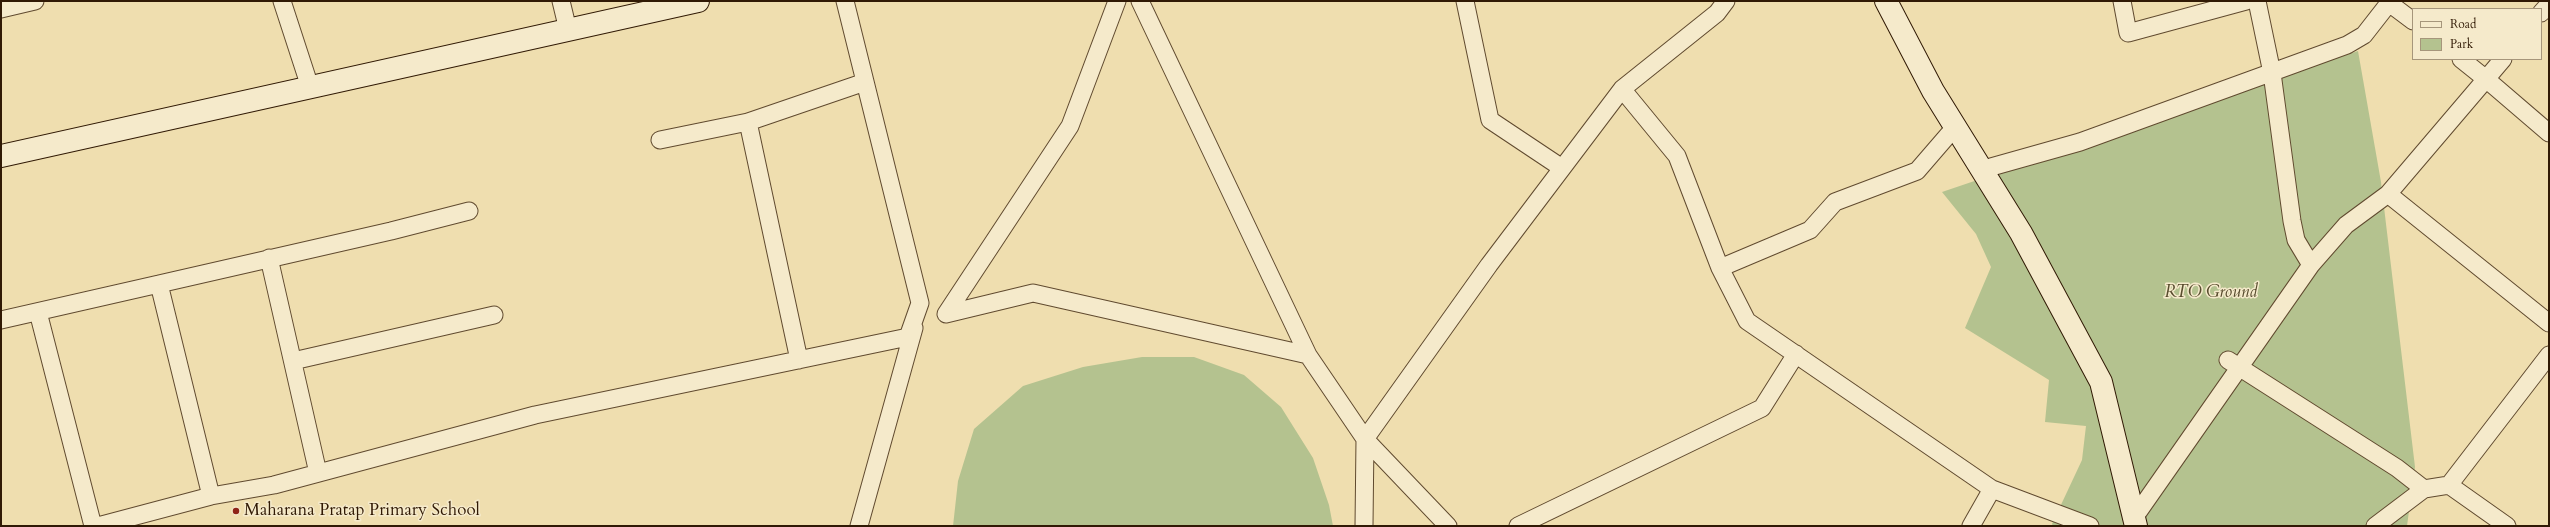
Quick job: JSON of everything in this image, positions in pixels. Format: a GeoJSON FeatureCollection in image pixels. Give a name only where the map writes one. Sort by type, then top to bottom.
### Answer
{"type":"FeatureCollection","features":[{"type":"Feature","properties":{"kind":"street"},"geometry":{"type":"LineString","coordinates":[[1,9],[35,1]]}},
{"type":"Feature","properties":{"kind":"street"},"geometry":{"type":"LineString","coordinates":[[282,1],[310,87]]}},
{"type":"Feature","properties":{"kind":"street"},"geometry":{"type":"LineString","coordinates":[[561,1],[568,30]]}},
{"type":"Feature","properties":{"kind":"street"},"geometry":{"type":"LineString","coordinates":[[1,156],[698,1]]}},
{"type":"Feature","properties":{"kind":"street"},"geometry":{"type":"LineString","coordinates":[[845,1],[920,303],[859,526]]}},
{"type":"Feature","properties":{"kind":"street"},"geometry":{"type":"LineString","coordinates":[[1117,1],[1070,126],[946,314],[1033,293],[1308,355]]}},
{"type":"Feature","properties":{"kind":"street"},"geometry":{"type":"LineString","coordinates":[[1140,1],[1308,355],[1365,439],[1448,526]]}},
{"type":"Feature","properties":{"kind":"street"},"geometry":{"type":"LineString","coordinates":[[1465,1],[1490,120],[1562,168]]}},
{"type":"Feature","properties":{"kind":"street"},"geometry":{"type":"LineString","coordinates":[[1364,526],[1365,439],[1489,265],[1622,89],[1717,13],[1726,1]]}},
{"type":"Feature","properties":{"kind":"street"},"geometry":{"type":"LineString","coordinates":[[1887,1],[1933,91],[1984,169],[2021,233],[2101,382],[2135,522]]}},
{"type":"Feature","properties":{"kind":"street"},"geometry":{"type":"LineString","coordinates":[[2122,1],[2128,33],[2246,1]]}},
{"type":"Feature","properties":{"kind":"street"},"geometry":{"type":"LineString","coordinates":[[2257,1],[2272,73],[2292,221],[2296,240],[2311,265]]}},
{"type":"Feature","properties":{"kind":"street"},"geometry":{"type":"LineString","coordinates":[[1984,169],[2080,142],[2272,73],[2357,40],[2368,30],[2389,3],[2412,20]]}},
{"type":"Feature","properties":{"kind":"street"},"geometry":{"type":"LineString","coordinates":[[2542,12],[2549,4]]}},
{"type":"Feature","properties":{"kind":"street"},"geometry":{"type":"LineString","coordinates":[[2462,60],[2549,133]]}},
{"type":"Feature","properties":{"kind":"street"},"geometry":{"type":"LineString","coordinates":[[2135,522],[2234,364],[2311,265],[2346,225],[2388,194],[2502,60]]}},
{"type":"Feature","properties":{"kind":"street"},"geometry":{"type":"LineString","coordinates":[[660,140],[748,122],[865,82]]}},
{"type":"Feature","properties":{"kind":"street"},"geometry":{"type":"LineString","coordinates":[[1622,89],[1677,156],[1720,268],[1747,321],[1992,489],[2090,526]]}},
{"type":"Feature","properties":{"kind":"street"},"geometry":{"type":"LineString","coordinates":[[748,122],[800,360]]}},
{"type":"Feature","properties":{"kind":"street"},"geometry":{"type":"LineString","coordinates":[[1720,268],[1810,230],[1835,202],[1917,171],[1956,127]]}},
{"type":"Feature","properties":{"kind":"street"},"geometry":{"type":"LineString","coordinates":[[2388,194],[2549,323]]}},
{"type":"Feature","properties":{"kind":"street"},"geometry":{"type":"LineString","coordinates":[[1,320],[391,231],[469,211]]}},
{"type":"Feature","properties":{"kind":"street"},"geometry":{"type":"LineString","coordinates":[[269,258],[318,473]]}},
{"type":"Feature","properties":{"kind":"street"},"geometry":{"type":"LineString","coordinates":[[160,284],[210,496]]}},
{"type":"Feature","properties":{"kind":"street"},"geometry":{"type":"LineString","coordinates":[[98,526],[210,496],[274,485],[535,415],[908,337],[920,303]]}},
{"type":"Feature","properties":{"kind":"street"},"geometry":{"type":"LineString","coordinates":[[38,312],[93,526]]}},
{"type":"Feature","properties":{"kind":"street"},"geometry":{"type":"LineString","coordinates":[[293,361],[494,315]]}},
{"type":"Feature","properties":{"kind":"street"},"geometry":{"type":"LineString","coordinates":[[1518,526],[1762,408],[1796,354]]}},
{"type":"Feature","properties":{"kind":"street"},"geometry":{"type":"LineString","coordinates":[[2375,526],[2424,489],[2449,485],[2549,355]]}},
{"type":"Feature","properties":{"kind":"street"},"geometry":{"type":"LineString","coordinates":[[2234,364],[2398,468],[2424,489]]}},
{"type":"Feature","properties":{"kind":"street"},"geometry":{"type":"LineString","coordinates":[[2449,485],[2507,526]]}},
{"type":"Feature","properties":{"kind":"street"},"geometry":{"type":"LineString","coordinates":[[1971,526],[1992,489]]}},
{"type":"Feature","properties":{"kind":"green space","name":"RTO Ground"},"geometry":{"type":"Polygon","coordinates":[[[2358,51],[2381,182],[2415,467],[2407,526],[2053,526],[2052,524],[2082,460],[2086,426],[2045,422],[2049,380],[1965,328],[1991,267],[1976,234],[1942,192],[2358,51]]]}},
{"type":"Feature","properties":{"kind":"green space"},"geometry":{"type":"Polygon","coordinates":[[[1142,357],[1194,357],[1244,375],[1281,407],[1313,458],[1329,505],[1333,526],[953,526],[958,481],[974,429],[1023,386],[1083,367],[1142,357]]]}},
{"type":"Feature","properties":{"kind":"place","name":"Maharana Pratap Primary School"},"geometry":{"type":"Point","coordinates":[236,511]}}]}
